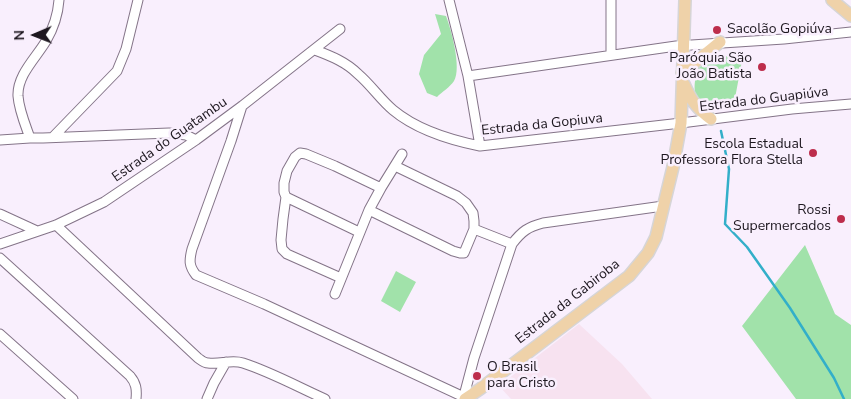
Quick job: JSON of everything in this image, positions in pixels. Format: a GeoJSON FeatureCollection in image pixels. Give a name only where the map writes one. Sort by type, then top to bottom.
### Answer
{"type":"FeatureCollection","features":[{"type":"Feature","properties":{"kind":"main road","name":"Estrada da Gabiroba"},"geometry":{"type":"LineString","coordinates":[[465,398],[480,389],[629,276],[648,253],[656,237],[681,124],[685,0]]}},
{"type":"Feature","properties":{"kind":"main road"},"geometry":{"type":"LineString","coordinates":[[832,0],[851,17]]}},
{"type":"Feature","properties":{"kind":"main road"},"geometry":{"type":"LineString","coordinates":[[711,120],[691,99],[682,76],[720,42]]}},
{"type":"Feature","properties":{"kind":"street"},"geometry":{"type":"LineString","coordinates":[[30,138],[19,105],[18,94],[21,80],[53,27],[59,0]]}},
{"type":"Feature","properties":{"kind":"street"},"geometry":{"type":"LineString","coordinates":[[53,137],[118,71],[126,49],[138,0]]}},
{"type":"Feature","properties":{"kind":"street"},"geometry":{"type":"LineString","coordinates":[[449,0],[468,76],[480,146]]}},
{"type":"Feature","properties":{"kind":"street"},"geometry":{"type":"LineString","coordinates":[[611,0],[611,55]]}},
{"type":"Feature","properties":{"kind":"street"},"geometry":{"type":"LineString","coordinates":[[468,76],[684,45],[784,39],[849,32],[851,17]]}},
{"type":"Feature","properties":{"kind":"street","name":"Estrada do Guatambu"},"geometry":{"type":"LineString","coordinates":[[0,244],[56,225],[104,202],[196,140],[340,29]]}},
{"type":"Feature","properties":{"kind":"street","name":"Estrada da Gopiuva"},"geometry":{"type":"LineString","coordinates":[[315,50],[328,54],[358,73],[383,101],[407,120],[466,144],[480,146],[681,124]]}},
{"type":"Feature","properties":{"kind":"street","name":"Estrada do Guapiúva"},"geometry":{"type":"LineString","coordinates":[[681,124],[792,109],[851,104]]}},
{"type":"Feature","properties":{"kind":"street"},"geometry":{"type":"LineString","coordinates":[[242,106],[192,249],[190,258],[191,268],[196,275],[264,304],[465,398],[474,358],[512,244],[519,235],[529,227],[543,223],[663,206]]}},
{"type":"Feature","properties":{"kind":"street"},"geometry":{"type":"LineString","coordinates":[[0,140],[169,133],[196,140]]}},
{"type":"Feature","properties":{"kind":"street"},"geometry":{"type":"LineString","coordinates":[[341,278],[287,254],[282,249],[282,226],[286,197],[284,183],[287,171],[294,157],[300,153],[306,154],[381,188]]}},
{"type":"Feature","properties":{"kind":"street"},"geometry":{"type":"LineString","coordinates":[[335,294],[369,210],[402,154]]}},
{"type":"Feature","properties":{"kind":"street"},"geometry":{"type":"LineString","coordinates":[[369,210],[453,252],[464,252],[474,229],[473,213],[466,203],[457,196],[396,166]]}},
{"type":"Feature","properties":{"kind":"street"},"geometry":{"type":"LineString","coordinates":[[286,197],[359,232]]}},
{"type":"Feature","properties":{"kind":"street"},"geometry":{"type":"LineString","coordinates":[[0,214],[37,231]]}},
{"type":"Feature","properties":{"kind":"street"},"geometry":{"type":"LineString","coordinates":[[56,225],[198,358],[206,363],[241,362],[325,399]]}},
{"type":"Feature","properties":{"kind":"street"},"geometry":{"type":"LineString","coordinates":[[474,229],[512,244]]}},
{"type":"Feature","properties":{"kind":"street"},"geometry":{"type":"LineString","coordinates":[[0,258],[130,376],[135,382],[136,399]]}},
{"type":"Feature","properties":{"kind":"street"},"geometry":{"type":"LineString","coordinates":[[0,334],[73,399]]}},
{"type":"Feature","properties":{"kind":"street"},"geometry":{"type":"LineString","coordinates":[[207,399],[226,362]]}},
{"type":"Feature","properties":{"kind":"shaded area"},"geometry":{"type":"Polygon","coordinates":[[[579,324],[622,364],[652,399],[511,399],[499,386],[579,324]]]}},
{"type":"Feature","properties":{"kind":"green space"},"geometry":{"type":"Polygon","coordinates":[[[435,14],[446,16],[453,39],[457,67],[454,81],[437,97],[427,93],[419,74],[424,55],[441,34],[435,14]]]}},
{"type":"Feature","properties":{"kind":"green space"},"geometry":{"type":"Polygon","coordinates":[[[744,50],[733,109],[702,106],[695,92],[697,67],[744,50]]]}},
{"type":"Feature","properties":{"kind":"green space"},"geometry":{"type":"Polygon","coordinates":[[[805,245],[835,314],[851,325],[851,399],[796,399],[742,326],[805,245]]]}},
{"type":"Feature","properties":{"kind":"green space"},"geometry":{"type":"Polygon","coordinates":[[[396,271],[416,282],[400,312],[381,301],[396,271]]]}},
{"type":"Feature","properties":{"kind":"waterway"},"geometry":{"type":"LineString","coordinates":[[721,131],[729,169],[725,224],[747,247],[790,308],[834,378],[844,399]]}},
{"type":"Feature","properties":{"kind":"place","name":"Sacolão Gopiúva"},"geometry":{"type":"Point","coordinates":[717,30]}},
{"type":"Feature","properties":{"kind":"place","name":"Paróquia São João Batista"},"geometry":{"type":"Point","coordinates":[762,67]}},
{"type":"Feature","properties":{"kind":"place","name":"Escola Estadual Professora Flora Stella"},"geometry":{"type":"Point","coordinates":[813,153]}},
{"type":"Feature","properties":{"kind":"place","name":"Rossi Supermercados"},"geometry":{"type":"Point","coordinates":[841,219]}},
{"type":"Feature","properties":{"kind":"place","name":"O Brasil para Cristo"},"geometry":{"type":"Point","coordinates":[477,376]}}]}
